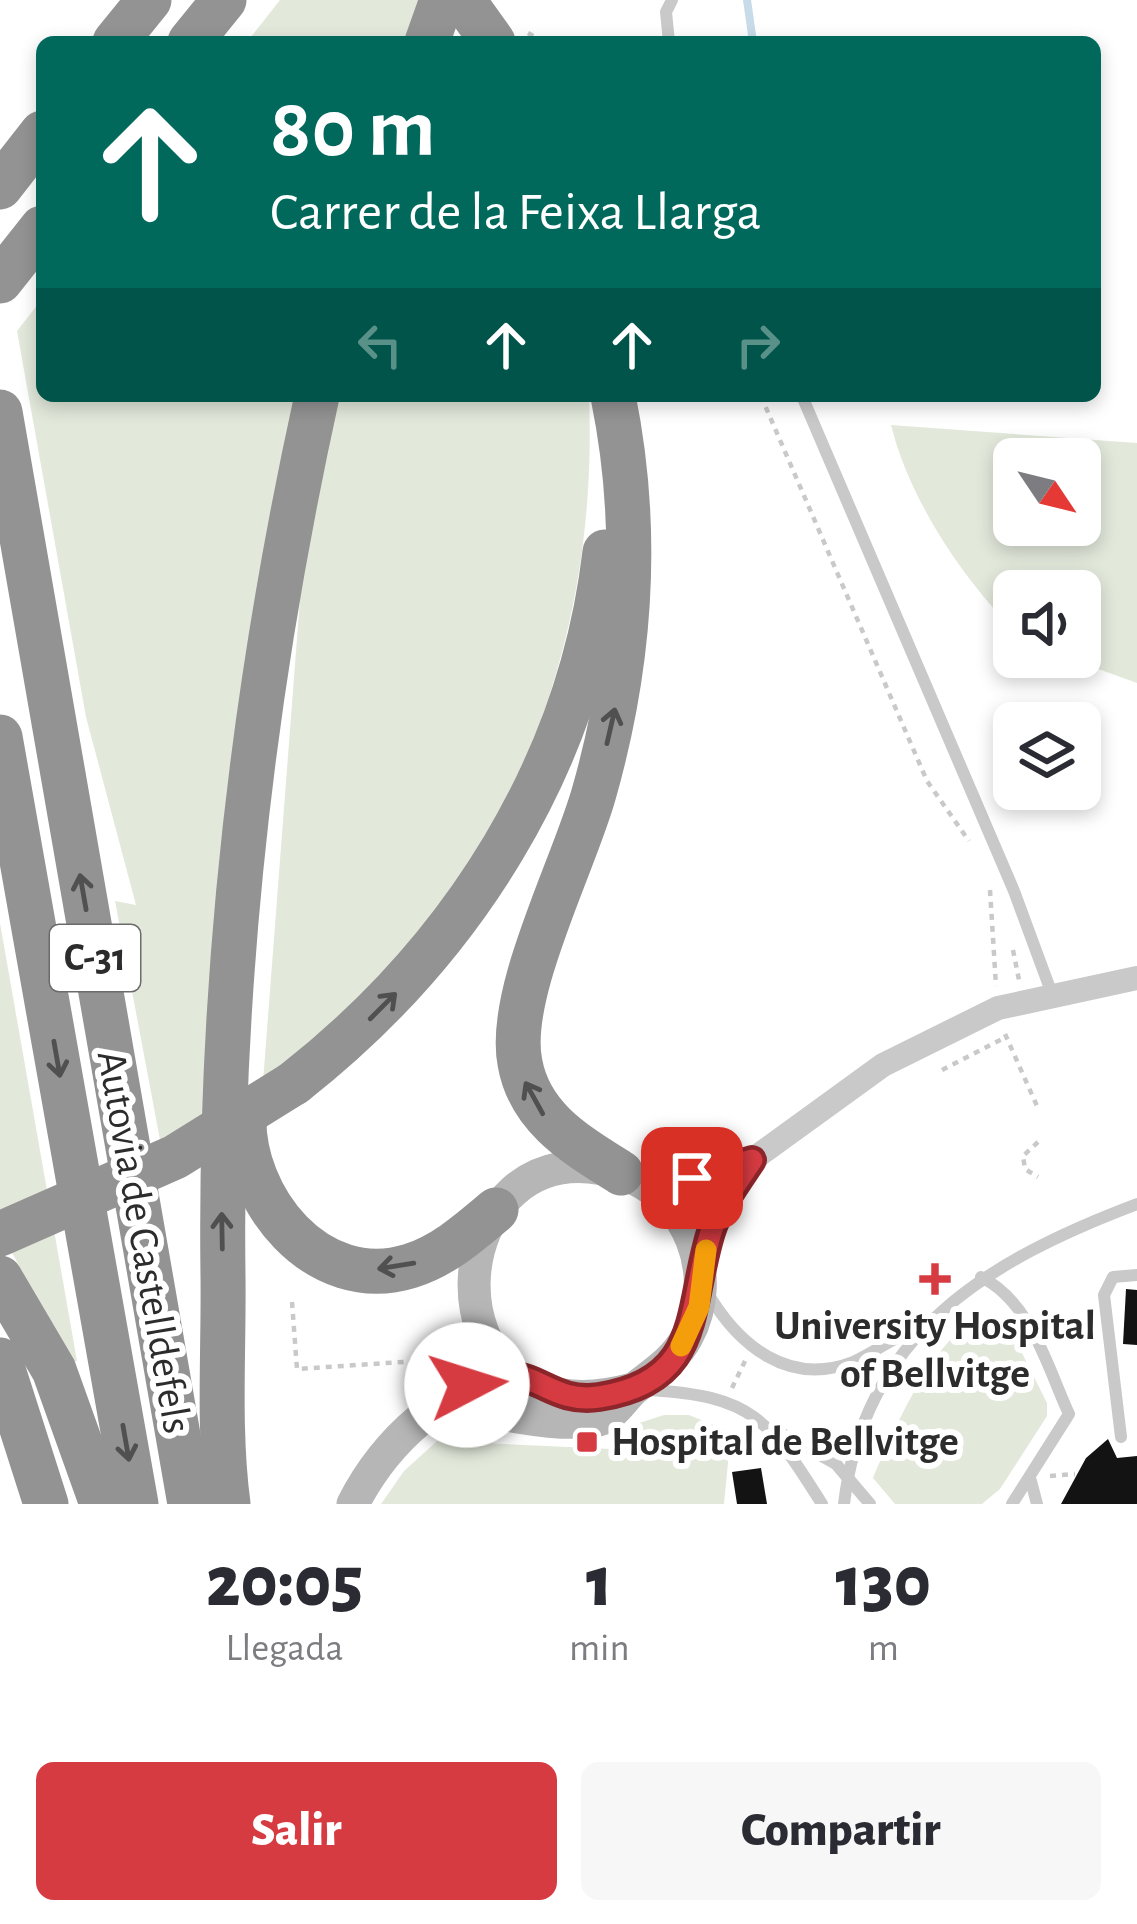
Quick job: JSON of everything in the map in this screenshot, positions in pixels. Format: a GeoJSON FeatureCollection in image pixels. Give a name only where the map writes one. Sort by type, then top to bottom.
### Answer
{"type":"FeatureCollection","features":[{"type":"Feature","properties":{"kind":"highway"},"geometry":{"type":"LineString","coordinates":[[120,36],[148,0]]}},
{"type":"Feature","properties":{"kind":"highway"},"geometry":{"type":"LineString","coordinates":[[195,36],[224,0]]}},
{"type":"Feature","properties":{"kind":"highway"},"geometry":{"type":"LineString","coordinates":[[443,13],[483,36]]}},
{"type":"Feature","properties":{"kind":"highway"},"geometry":{"type":"LineString","coordinates":[[0,187],[36,142]]}},
{"type":"Feature","properties":{"kind":"highway"},"geometry":{"type":"LineString","coordinates":[[0,281],[36,236]]}},
{"type":"Feature","properties":{"kind":"highway"},"geometry":{"type":"LineString","coordinates":[[228,1504],[221,1136],[234,918],[282,556],[316,402]]}},
{"type":"Feature","properties":{"kind":"highway"},"geometry":{"type":"LineString","coordinates":[[0,1234],[175,1157],[294,1083],[364,1026],[448,934],[491,871],[542,777],[580,677],[600,588],[614,464],[612,402]]}},
{"type":"Feature","properties":{"kind":"highway"},"geometry":{"type":"LineString","coordinates":[[613,402],[628,520],[620,674],[593,797],[526,989],[517,1034],[520,1065],[539,1109],[567,1138],[629,1176]]}},
{"type":"Feature","properties":{"kind":"highway","name":"Autovia de Castelldefels"},"geometry":{"type":"LineString","coordinates":[[0,412],[190,1504]]}},
{"type":"Feature","properties":{"kind":"highway"},"geometry":{"type":"LineString","coordinates":[[262,685],[243,1131],[260,1190],[306,1247],[354,1267],[380,1270],[408,1267],[438,1254],[496,1210]]}},
{"type":"Feature","properties":{"kind":"highway","name":"Autovia de Castelldefels"},"geometry":{"type":"LineString","coordinates":[[0,737],[136,1504]]}},
{"type":"Feature","properties":{"kind":"highway"},"geometry":{"type":"LineString","coordinates":[[0,1278],[54,1370],[102,1504]]}},
{"type":"Feature","properties":{"kind":"highway"},"geometry":{"type":"LineString","coordinates":[[0,1360],[46,1504]]}},
{"type":"Feature","properties":{"kind":"street"},"geometry":{"type":"LineString","coordinates":[[634,1389],[591,1398],[561,1396],[513,1374],[479,1328],[470,1297],[479,1238],[496,1210],[518,1189],[574,1167],[629,1176],[692,1178],[752,1160],[884,1065],[998,1008],[1137,979]]}},
{"type":"Feature","properties":{"kind":"street"},"geometry":{"type":"LineString","coordinates":[[445,1392],[493,1413],[595,1421],[614,1412],[672,1359],[687,1337],[723,1203],[752,1160]]}},
{"type":"Feature","properties":{"kind":"street"},"geometry":{"type":"LineString","coordinates":[[629,1176],[682,1220],[701,1278]]}},
{"type":"Feature","properties":{"kind":"street"},"geometry":{"type":"LineString","coordinates":[[352,1504],[388,1451],[445,1392],[513,1374]]}},
{"type":"Feature","properties":{"kind":"lane"},"geometry":{"type":"LineString","coordinates":[[668,36],[666,12],[672,0]]}},
{"type":"Feature","properties":{"kind":"lane"},"geometry":{"type":"LineString","coordinates":[[805,402],[1014,891],[1052,994]]}},
{"type":"Feature","properties":{"kind":"lane"},"geometry":{"type":"LineString","coordinates":[[844,1504],[861,1421],[922,1329],[981,1277],[1057,1234],[1137,1204]]}},
{"type":"Feature","properties":{"kind":"lane"},"geometry":{"type":"LineString","coordinates":[[1121,1437],[1104,1295],[1113,1277],[1137,1275]]}},
{"type":"Feature","properties":{"kind":"lane"},"geometry":{"type":"LineString","coordinates":[[981,1277],[1002,1288],[1023,1313],[1069,1414],[1031,1481],[1012,1504]]}},
{"type":"Feature","properties":{"kind":"lane"},"geometry":{"type":"LineString","coordinates":[[701,1278],[751,1349],[801,1369],[853,1362],[905,1332],[922,1329]]}},
{"type":"Feature","properties":{"kind":"lane"},"geometry":{"type":"LineString","coordinates":[[634,1389],[708,1396],[836,1464],[870,1504]]}},
{"type":"Feature","properties":{"kind":"lane"},"geometry":{"type":"LineString","coordinates":[[775,1429],[822,1504]]}},
{"type":"Feature","properties":{"kind":"lane"},"geometry":{"type":"LineString","coordinates":[[1031,1481],[1037,1504]]}},
{"type":"Feature","properties":{"kind":"path"},"geometry":{"type":"LineString","coordinates":[[764,402],[927,781],[974,848]]}},
{"type":"Feature","properties":{"kind":"path"},"geometry":{"type":"LineString","coordinates":[[984,872],[995,915],[995,992]]}},
{"type":"Feature","properties":{"kind":"path"},"geometry":{"type":"LineString","coordinates":[[995,915],[1005,923]]}},
{"type":"Feature","properties":{"kind":"path"},"geometry":{"type":"LineString","coordinates":[[1010,938],[1019,984]]}},
{"type":"Feature","properties":{"kind":"path"},"geometry":{"type":"LineString","coordinates":[[942,1070],[1006,1037],[1036,1106]]}},
{"type":"Feature","properties":{"kind":"path"},"geometry":{"type":"LineString","coordinates":[[1037,1142],[1023,1156],[1025,1169],[1039,1177]]}},
{"type":"Feature","properties":{"kind":"path"},"geometry":{"type":"LineString","coordinates":[[292,1302],[297,1369],[432,1360],[445,1392]]}},
{"type":"Feature","properties":{"kind":"path"},"geometry":{"type":"LineString","coordinates":[[729,1394],[746,1358]]}},
{"type":"Feature","properties":{"kind":"shaded area"},"geometry":{"type":"Polygon","coordinates":[[[280,0],[425,0],[411,36],[252,36],[280,0]]]}},
{"type":"Feature","properties":{"kind":"shaded area"},"geometry":{"type":"Polygon","coordinates":[[[36,307],[36,402],[299,402],[207,1114],[160,1140],[115,901],[136,905],[86,717],[17,331],[36,307]]]}},
{"type":"Feature","properties":{"kind":"shaded area"},"geometry":{"type":"Polygon","coordinates":[[[333,402],[589,402],[589,478],[566,637],[543,714],[513,788],[475,859],[429,926],[375,988],[263,1082],[303,560],[333,402]]]}},
{"type":"Feature","properties":{"kind":"shaded area"},"geometry":{"type":"Polygon","coordinates":[[[891,425],[1069,438],[993,438],[993,546],[1101,546],[1101,440],[1137,443],[1137,683],[1101,670],[1101,570],[993,570],[993,606],[939,535],[910,480],[891,425]]]}},
{"type":"Feature","properties":{"kind":"shaded area"},"geometry":{"type":"Polygon","coordinates":[[[0,923],[77,1361],[71,1363],[0,1230],[0,923]]]}},
{"type":"Feature","properties":{"kind":"shaded area"},"geometry":{"type":"Polygon","coordinates":[[[987,1315],[1007,1323],[1047,1403],[1047,1416],[1000,1489],[982,1504],[895,1504],[873,1478],[892,1436],[934,1360],[951,1339],[987,1315]]]}},
{"type":"Feature","properties":{"kind":"shaded area"},"geometry":{"type":"Polygon","coordinates":[[[664,1415],[689,1415],[731,1432],[724,1504],[381,1504],[404,1471],[437,1441],[612,1449],[636,1424],[664,1415]]]}},
{"type":"Feature","properties":{"kind":"building"},"geometry":{"type":"Polygon","coordinates":[[[1126,1289],[1137,1290],[1137,1345],[1123,1344],[1126,1289]]]}},
{"type":"Feature","properties":{"kind":"building"},"geometry":{"type":"Polygon","coordinates":[[[1108,1439],[1117,1458],[1137,1456],[1137,1504],[1061,1504],[1086,1458],[1108,1439]]]}},
{"type":"Feature","properties":{"kind":"building"},"geometry":{"type":"Polygon","coordinates":[[[761,1468],[767,1504],[737,1504],[732,1472],[761,1468]]]}},
{"type":"Feature","properties":{"kind":"waterway"},"geometry":{"type":"LineString","coordinates":[[747,0],[752,36]]}},
{"type":"Feature","properties":{"kind":"slow traffic"},"geometry":{"type":"LineString","coordinates":[[681,1346],[699,1307],[706,1250]]}},
{"type":"Feature","properties":{"kind":"place","name":"University Hospital of Bellvitge"},"geometry":{"type":"Point","coordinates":[935,1279]}},
{"type":"Feature","properties":{"kind":"place","name":"Hospital de Bellvitge"},"geometry":{"type":"Point","coordinates":[587,1442]}},
{"type":"Feature","properties":{"kind":"route"},"geometry":{"type":"LineString","coordinates":[[467,1385],[513,1374],[561,1396],[591,1398],[634,1389],[654,1376],[687,1337],[699,1307],[700,1273],[716,1217],[752,1160],[692,1178]]}}]}
